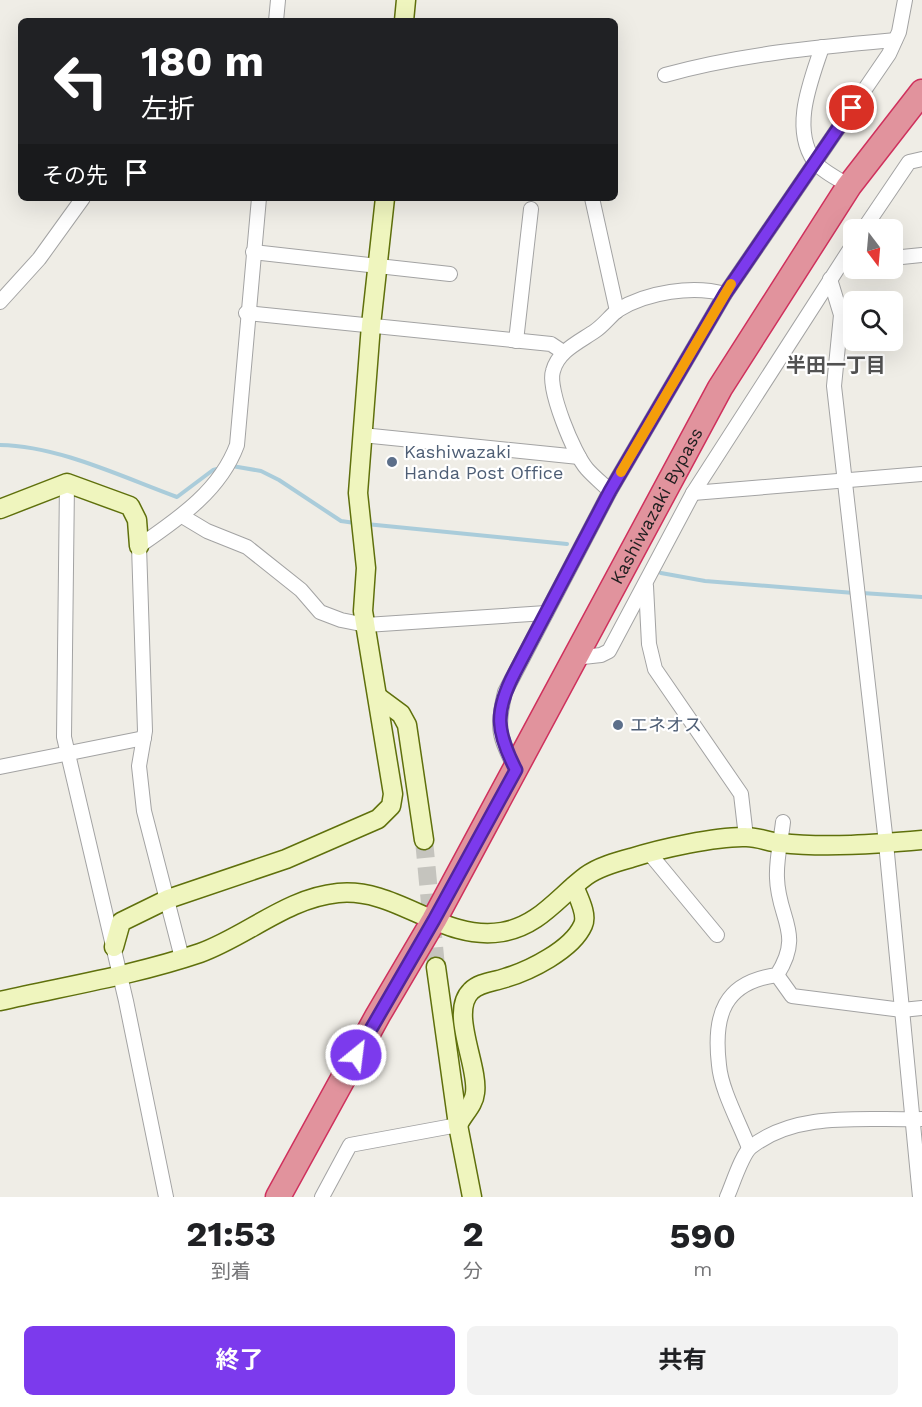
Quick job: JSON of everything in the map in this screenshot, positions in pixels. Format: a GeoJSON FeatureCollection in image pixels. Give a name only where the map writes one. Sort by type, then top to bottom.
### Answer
{"type":"FeatureCollection","features":[{"type":"Feature","properties":{"kind":"highway","name":"Kashiwazaki Bypass"},"geometry":{"type":"LineString","coordinates":[[289,1197],[382,1016],[720,388],[849,186],[922,92]]}},
{"type":"Feature","properties":{"kind":"highway","name":"Kashiwazaki Bypass"},"geometry":{"type":"LineString","coordinates":[[278,1197],[382,1016]]}},
{"type":"Feature","properties":{"kind":"street"},"geometry":{"type":"LineString","coordinates":[[276,18],[278,0]]}},
{"type":"Feature","properties":{"kind":"street"},"geometry":{"type":"LineString","coordinates":[[404,18],[406,0]]}},
{"type":"Feature","properties":{"kind":"street"},"geometry":{"type":"LineString","coordinates":[[516,770],[504,745],[498,720],[505,692],[610,491],[725,294],[890,54],[905,0]]}},
{"type":"Feature","properties":{"kind":"street"},"geometry":{"type":"LineString","coordinates":[[665,75],[734,60],[822,47],[895,40]]}},
{"type":"Feature","properties":{"kind":"street"},"geometry":{"type":"LineString","coordinates":[[822,47],[806,98],[804,112],[807,140],[815,162],[849,186]]}},
{"type":"Feature","properties":{"kind":"street"},"geometry":{"type":"LineString","coordinates":[[870,219],[909,162],[922,159]]}},
{"type":"Feature","properties":{"kind":"street"},"geometry":{"type":"LineString","coordinates":[[0,302],[39,259],[81,201]]}},
{"type":"Feature","properties":{"kind":"street"},"geometry":{"type":"LineString","coordinates":[[139,546],[197,503],[231,460],[237,445],[246,313],[259,201]]}},
{"type":"Feature","properties":{"kind":"street"},"geometry":{"type":"LineString","coordinates":[[114,947],[121,922],[168,898],[286,859],[378,819],[391,806],[393,794],[363,611],[366,568],[358,493],[371,325],[385,201]]}},
{"type":"Feature","properties":{"kind":"street"},"geometry":{"type":"LineString","coordinates":[[593,201],[617,311]]}},
{"type":"Feature","properties":{"kind":"street"},"geometry":{"type":"LineString","coordinates":[[516,341],[531,209]]}},
{"type":"Feature","properties":{"kind":"street"},"geometry":{"type":"LineString","coordinates":[[253,252],[450,274]]}},
{"type":"Feature","properties":{"kind":"street"},"geometry":{"type":"LineString","coordinates":[[903,257],[922,255]]}},
{"type":"Feature","properties":{"kind":"street"},"geometry":{"type":"LineString","coordinates":[[574,658],[601,655],[609,651],[693,493],[830,279],[843,266]]}},
{"type":"Feature","properties":{"kind":"street"},"geometry":{"type":"LineString","coordinates":[[830,279],[841,315],[834,386],[886,843],[902,1010],[917,1119],[920,1197]]}},
{"type":"Feature","properties":{"kind":"street"},"geometry":{"type":"LineString","coordinates":[[610,491],[586,468],[579,457],[552,385],[553,371],[563,352],[604,325],[617,311],[659,295],[693,289],[708,289],[725,294]]}},
{"type":"Feature","properties":{"kind":"street"},"geometry":{"type":"LineString","coordinates":[[246,313],[550,344],[563,352]]}},
{"type":"Feature","properties":{"kind":"street"},"geometry":{"type":"LineString","coordinates":[[362,435],[579,457]]}},
{"type":"Feature","properties":{"kind":"street"},"geometry":{"type":"LineString","coordinates":[[693,493],[922,474]]}},
{"type":"Feature","properties":{"kind":"street"},"geometry":{"type":"LineString","coordinates":[[0,509],[67,483],[130,506],[137,520],[144,738],[139,766],[144,811],[182,958]]}},
{"type":"Feature","properties":{"kind":"street"},"geometry":{"type":"LineString","coordinates":[[67,483],[64,737],[66,753],[73,770],[114,947],[166,1197]]}},
{"type":"Feature","properties":{"kind":"street"},"geometry":{"type":"LineString","coordinates":[[182,516],[207,531],[247,547],[301,591],[320,612],[341,620],[366,625],[546,613]]}},
{"type":"Feature","properties":{"kind":"street"},"geometry":{"type":"LineString","coordinates":[[646,584],[649,644],[655,669],[741,794],[746,837]]}},
{"type":"Feature","properties":{"kind":"street"},"geometry":{"type":"LineString","coordinates":[[378,697],[401,714],[407,725],[424,840]]}},
{"type":"Feature","properties":{"kind":"street"},"geometry":{"type":"LineString","coordinates":[[0,767],[144,738]]}},
{"type":"Feature","properties":{"kind":"street"},"geometry":{"type":"LineString","coordinates":[[749,1148],[719,1066],[723,1012],[725,1002],[741,986],[762,977],[777,975],[786,961],[791,944],[777,877],[783,822]]}},
{"type":"Feature","properties":{"kind":"street"},"geometry":{"type":"LineString","coordinates":[[0,1001],[182,958],[244,933],[295,904],[339,892],[382,898],[428,930],[468,933],[505,932],[536,919],[587,874],[650,854],[746,837],[781,843],[886,843],[922,840]]}},
{"type":"Feature","properties":{"kind":"street"},"geometry":{"type":"LineString","coordinates":[[650,854],[717,935]]}},
{"type":"Feature","properties":{"kind":"street"},"geometry":{"type":"LineString","coordinates":[[322,1197],[350,1145],[458,1125],[472,1104],[475,1093],[463,1024],[464,1006],[470,991],[485,983],[534,967],[574,937],[583,924],[583,911],[574,886]]}},
{"type":"Feature","properties":{"kind":"street"},"geometry":{"type":"LineString","coordinates":[[436,967],[458,1125],[472,1197]]}},
{"type":"Feature","properties":{"kind":"street"},"geometry":{"type":"LineString","coordinates":[[777,975],[792,996],[902,1010],[922,1008]]}},
{"type":"Feature","properties":{"kind":"street"},"geometry":{"type":"LineString","coordinates":[[727,1197],[749,1148],[787,1128],[816,1121],[917,1119]]}},
{"type":"Feature","properties":{"kind":"waterway"},"geometry":{"type":"LineString","coordinates":[[0,445],[45,451],[67,457],[177,497],[213,470],[221,468]]}},
{"type":"Feature","properties":{"kind":"waterway"},"geometry":{"type":"LineString","coordinates":[[232,466],[261,471],[279,480],[341,521],[355,523]]}},
{"type":"Feature","properties":{"kind":"waterway"},"geometry":{"type":"LineString","coordinates":[[366,524],[567,544]]}},
{"type":"Feature","properties":{"kind":"waterway"},"geometry":{"type":"LineString","coordinates":[[661,573],[705,581],[854,593]]}},
{"type":"Feature","properties":{"kind":"waterway"},"geometry":{"type":"LineString","coordinates":[[862,593],[922,597]]}},
{"type":"Feature","properties":{"kind":"tunnel"},"geometry":{"type":"LineString","coordinates":[[424,840],[436,967]]}},
{"type":"Feature","properties":{"kind":"slow traffic"},"geometry":{"type":"LineString","coordinates":[[621,472],[731,284]]}},
{"type":"Feature","properties":{"kind":"place","name":"Kashiwazaki Handa Post Office"},"geometry":{"type":"Point","coordinates":[392,462]}},
{"type":"Feature","properties":{"kind":"place","name":"エネオス"},"geometry":{"type":"Point","coordinates":[618,725]}},
{"type":"Feature","properties":{"kind":"district","name":"半田一丁目"},"geometry":{"type":"Point","coordinates":[836,365]}},
{"type":"Feature","properties":{"kind":"route"},"geometry":{"type":"LineString","coordinates":[[356,1055],[434,920],[516,770],[504,745],[498,720],[505,692],[515,672],[610,491],[725,294],[852,108]]}}]}
